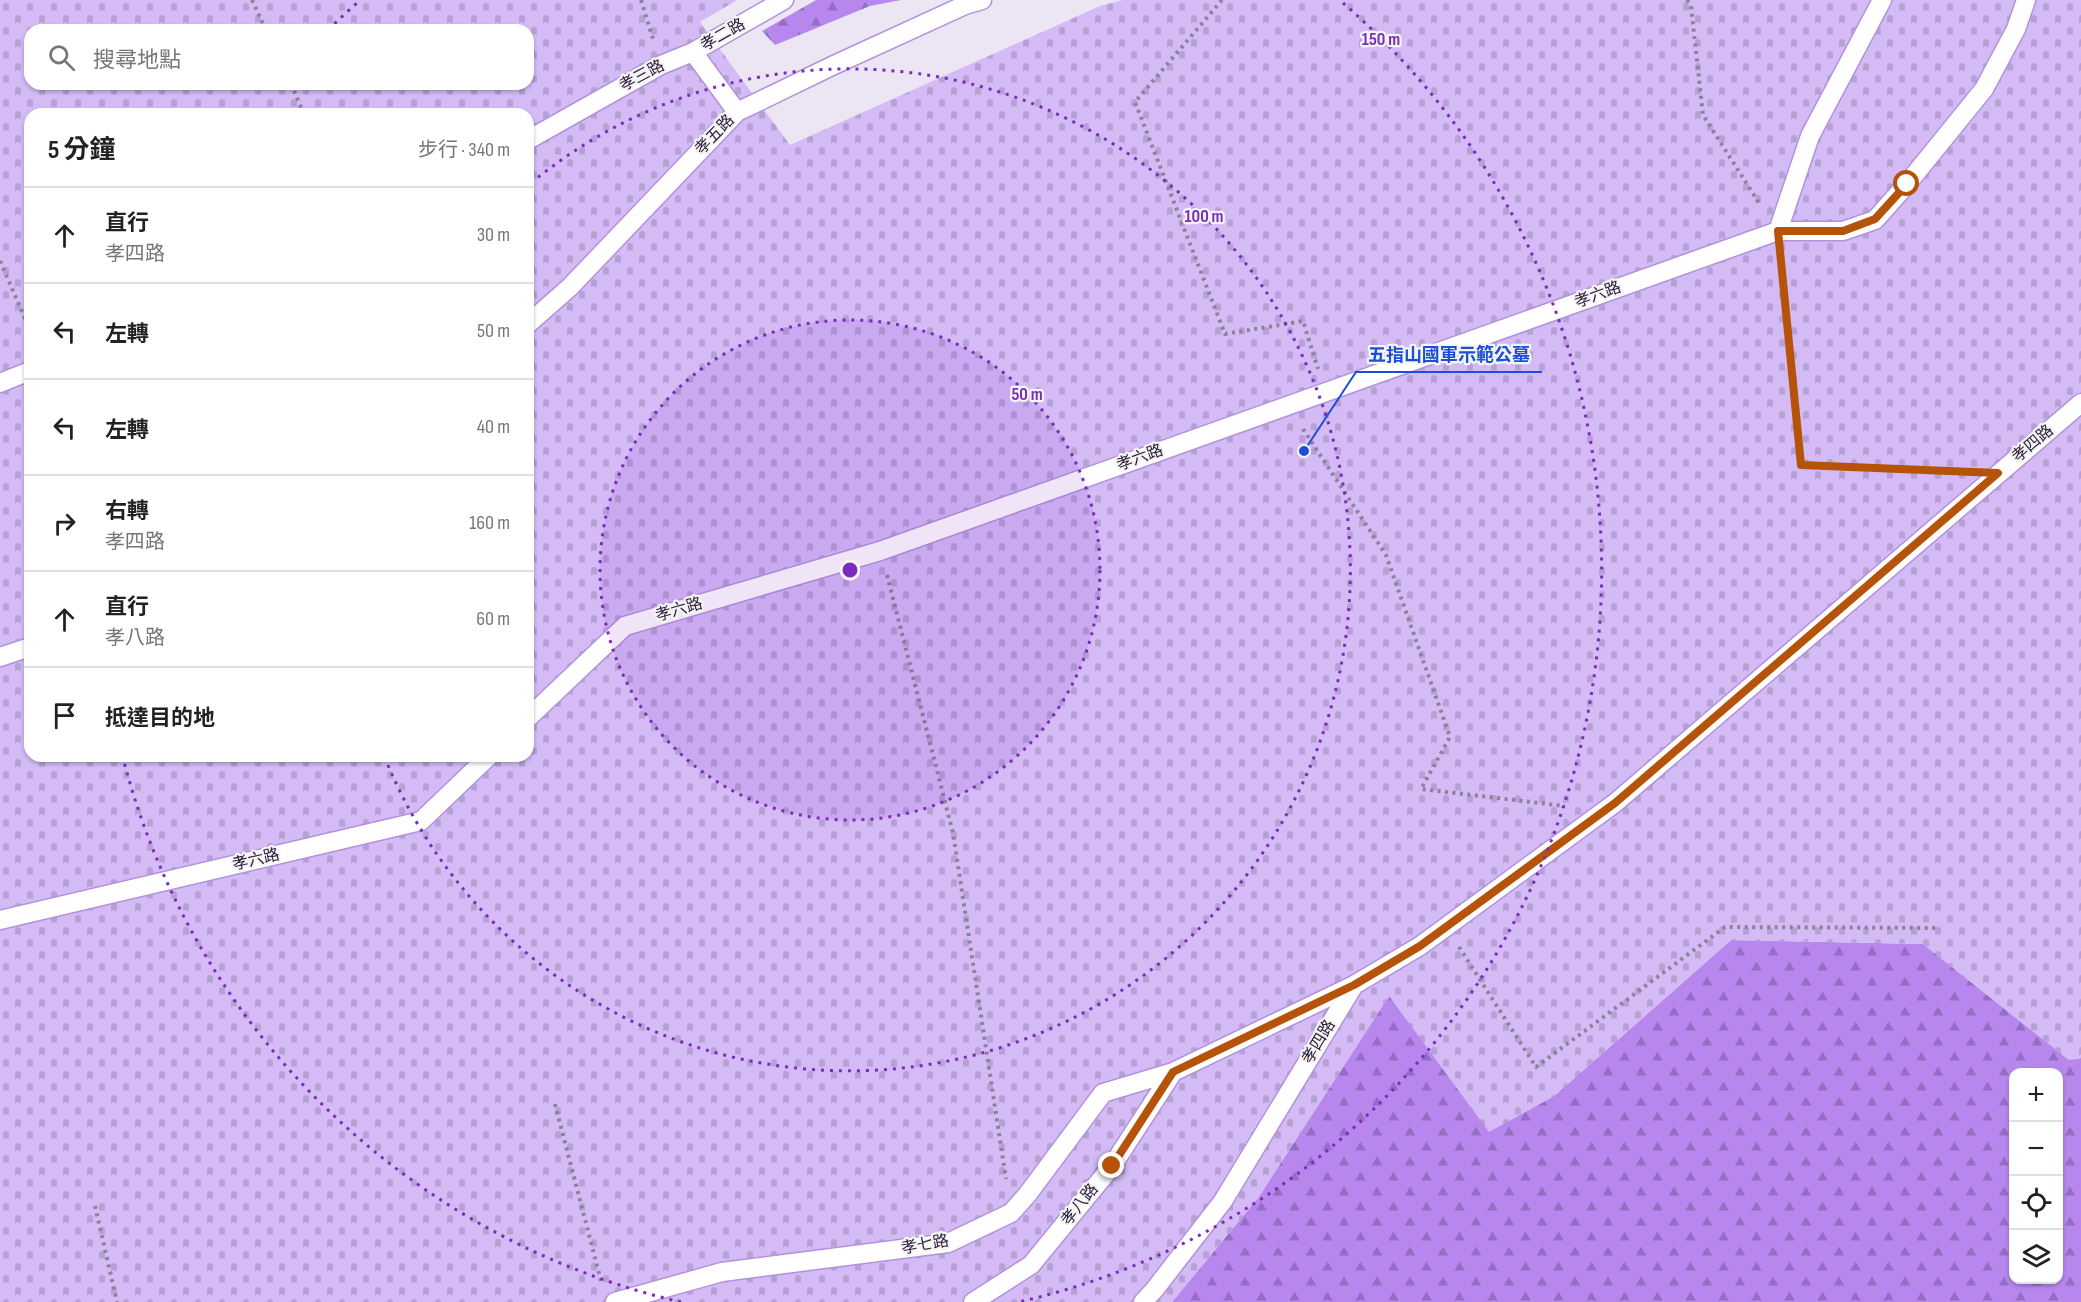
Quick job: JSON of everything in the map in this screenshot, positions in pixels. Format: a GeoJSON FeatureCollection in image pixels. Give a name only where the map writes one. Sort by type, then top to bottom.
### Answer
{"type":"FeatureCollection","features":[{"type":"Feature","properties":{"kind":"lane","name":"孝二路"},"geometry":{"type":"LineString","coordinates":[[693,52],[784,0]]}},
{"type":"Feature","properties":{"kind":"lane","name":"孝五路"},"geometry":{"type":"LineString","coordinates":[[534,319],[570,287],[737,112],[965,5],[982,0]]}},
{"type":"Feature","properties":{"kind":"lane"},"geometry":{"type":"LineString","coordinates":[[1882,0],[1810,136],[1778,231],[1843,231],[1875,219],[1907,184],[1984,88],[2016,29],[2026,0]]}},
{"type":"Feature","properties":{"kind":"lane","name":"孝三路"},"geometry":{"type":"LineString","coordinates":[[534,137],[661,65],[693,52]]}},
{"type":"Feature","properties":{"kind":"lane"},"geometry":{"type":"LineString","coordinates":[[693,52],[737,112]]}},
{"type":"Feature","properties":{"kind":"lane","name":"孝六路"},"geometry":{"type":"LineString","coordinates":[[534,712],[625,626],[880,551],[1778,231]]}},
{"type":"Feature","properties":{"kind":"lane"},"geometry":{"type":"LineString","coordinates":[[0,383],[24,373]]}},
{"type":"Feature","properties":{"kind":"lane","name":"孝四路"},"geometry":{"type":"LineString","coordinates":[[1143,1302],[1223,1201],[1354,985],[1420,946],[1604,811],[2081,403]]}},
{"type":"Feature","properties":{"kind":"lane"},"geometry":{"type":"LineString","coordinates":[[0,657],[24,649]]}},
{"type":"Feature","properties":{"kind":"lane","name":"孝六路"},"geometry":{"type":"LineString","coordinates":[[0,920],[421,820],[483,762]]}},
{"type":"Feature","properties":{"kind":"lane"},"geometry":{"type":"LineString","coordinates":[[1173,1072],[1354,985]]}},
{"type":"Feature","properties":{"kind":"lane","name":"孝七路"},"geometry":{"type":"LineString","coordinates":[[609,1297],[722,1272],[948,1243],[1011,1213],[1103,1093],[1173,1072]]}},
{"type":"Feature","properties":{"kind":"lane","name":"孝八路"},"geometry":{"type":"LineString","coordinates":[[973,1302],[1031,1265],[1112,1166],[1173,1072]]}},
{"type":"Feature","properties":{"kind":"path"},"geometry":{"type":"LineString","coordinates":[[252,0],[263,24]]}},
{"type":"Feature","properties":{"kind":"path"},"geometry":{"type":"LineString","coordinates":[[641,0],[661,65]]}},
{"type":"Feature","properties":{"kind":"path"},"geometry":{"type":"LineString","coordinates":[[1222,0],[1135,102],[1225,334],[1303,321],[1325,393]]}},
{"type":"Feature","properties":{"kind":"path"},"geometry":{"type":"LineString","coordinates":[[1687,0],[1691,6],[1703,115],[1778,231],[1801,465],[1998,473]]}},
{"type":"Feature","properties":{"kind":"path"},"geometry":{"type":"LineString","coordinates":[[294,90],[301,108]]}},
{"type":"Feature","properties":{"kind":"path"},"geometry":{"type":"LineString","coordinates":[[0,261],[24,316]]}},
{"type":"Feature","properties":{"kind":"path"},"geometry":{"type":"LineString","coordinates":[[1288,405],[1386,555],[1450,737],[1421,789],[1604,811]]}},
{"type":"Feature","properties":{"kind":"path"},"geometry":{"type":"LineString","coordinates":[[880,551],[953,833],[1011,1213]]}},
{"type":"Feature","properties":{"kind":"path"},"geometry":{"type":"LineString","coordinates":[[1446,927],[1536,1067],[1725,927],[1940,928]]}},
{"type":"Feature","properties":{"kind":"path"},"geometry":{"type":"LineString","coordinates":[[555,1104],[609,1297]]}},
{"type":"Feature","properties":{"kind":"path"},"geometry":{"type":"LineString","coordinates":[[95,1206],[117,1302]]}},
{"type":"Feature","properties":{"kind":"green space"},"geometry":{"type":"Polygon","coordinates":[[[0,0],[737,0],[700,22],[790,145],[1100,6],[1123,0],[2081,0],[2081,1058],[2069,1060],[1923,944],[1731,940],[1553,1097],[1489,1132],[1389,996],[1258,1198],[1172,1302],[0,1302],[0,0]]]}},
{"type":"Feature","properties":{"kind":"green space"},"geometry":{"type":"Polygon","coordinates":[[[816,0],[901,0],[870,6],[775,45],[762,31],[816,0]]]}},
{"type":"Feature","properties":{"kind":"green space"},"geometry":{"type":"Polygon","coordinates":[[[1731,940],[1923,944],[2069,1060],[2081,1058],[2081,1302],[1172,1302],[1258,1198],[1389,996],[1553,1097],[1731,940]]]}},
{"type":"Feature","properties":{"kind":"place","name":"五指山國軍示範公墓"},"geometry":{"type":"Point","coordinates":[1304,451]}},
{"type":"Feature","properties":{"kind":"route"},"geometry":{"type":"LineString","coordinates":[[1112,1166],[1173,1072],[1354,985],[1420,946],[1615,803],[1998,473],[1801,465],[1778,231],[1843,231],[1875,219],[1907,184]]}}]}
